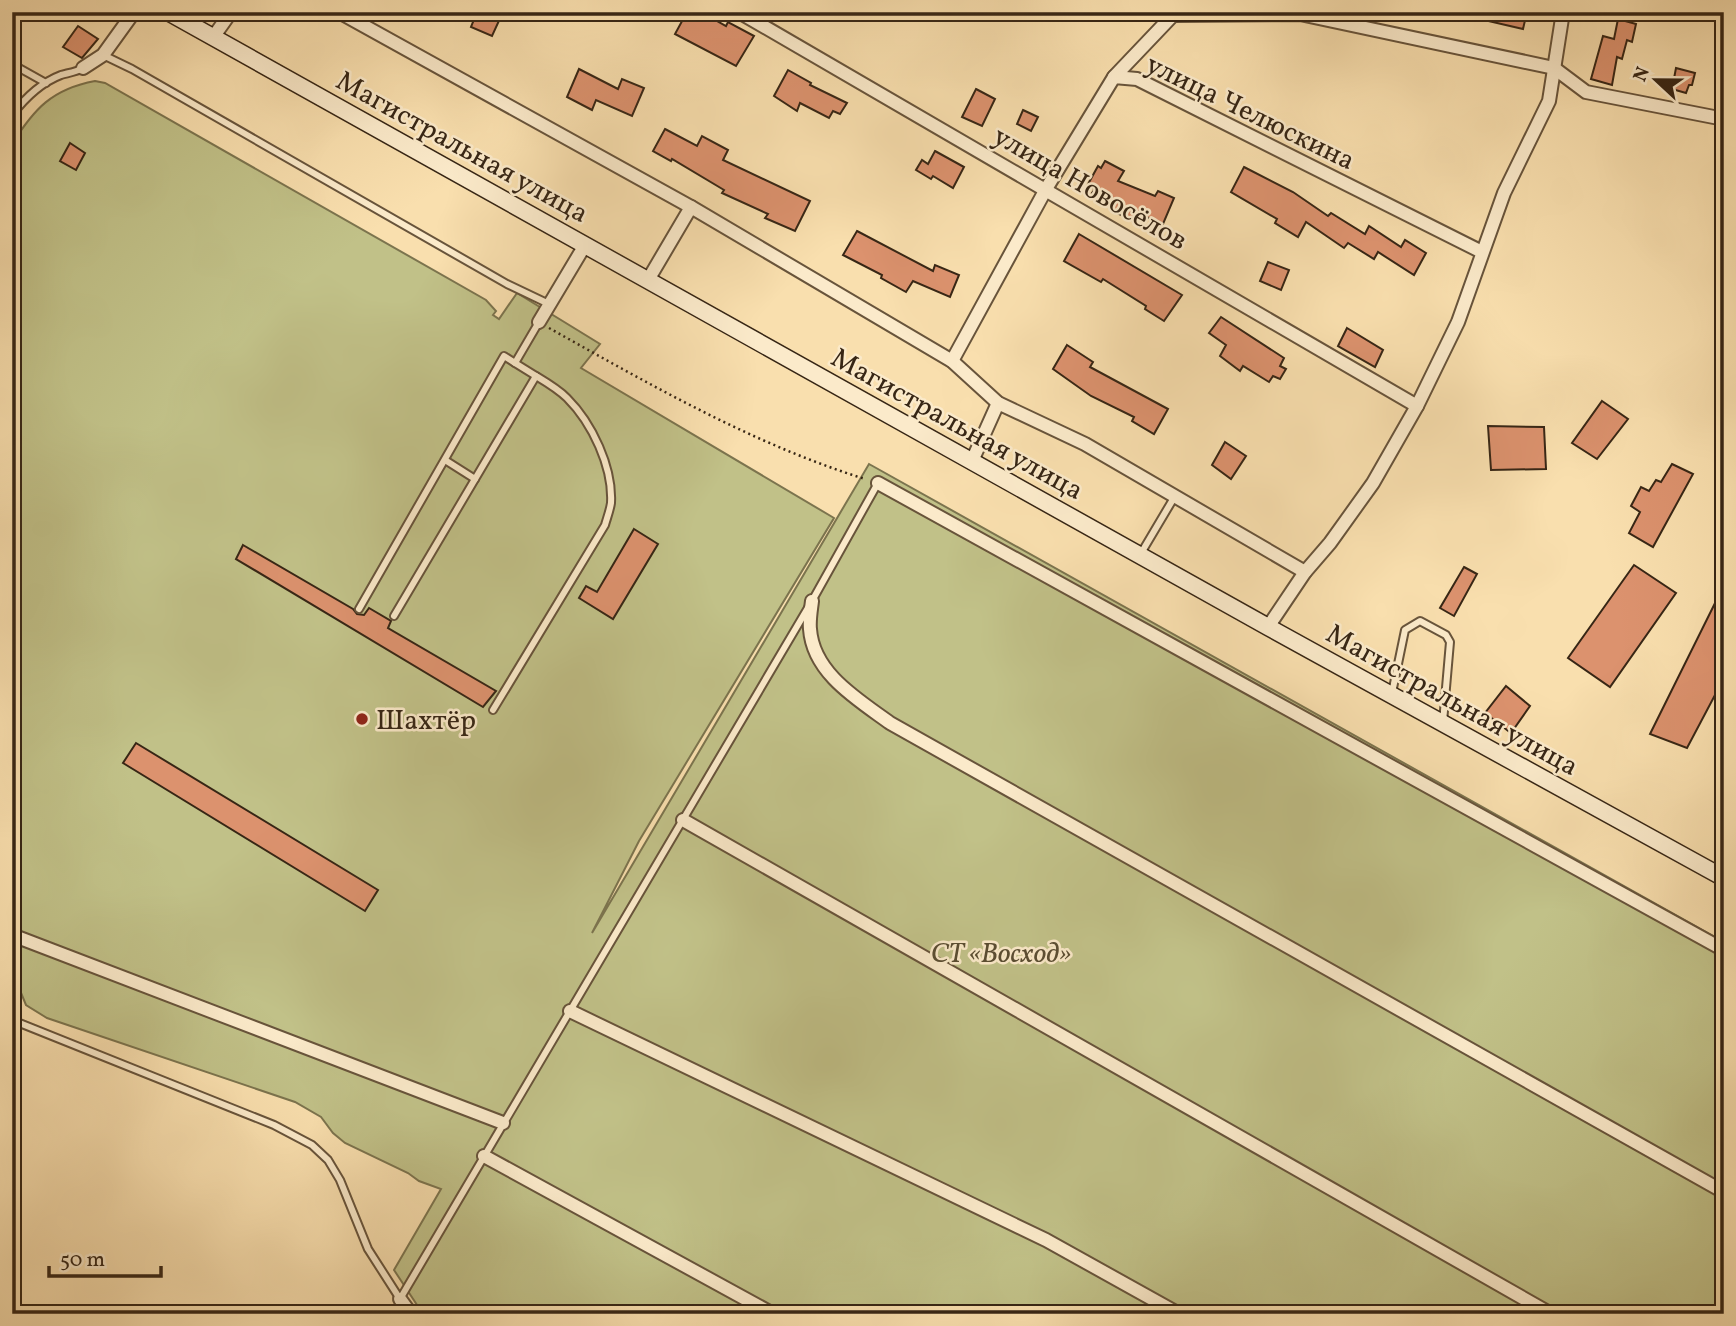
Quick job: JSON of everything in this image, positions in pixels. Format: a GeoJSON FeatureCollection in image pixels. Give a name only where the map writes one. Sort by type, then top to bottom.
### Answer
{"type":"FeatureCollection","features":[{"type":"Feature","properties":{"kind":"main road","name":"Магистральная улица"},"geometry":{"type":"LineString","coordinates":[[168,12],[1268,627],[1724,878]]}},
{"type":"Feature","properties":{"kind":"street"},"geometry":{"type":"LineString","coordinates":[[83,68],[103,55],[134,12]]}},
{"type":"Feature","properties":{"kind":"street"},"geometry":{"type":"LineString","coordinates":[[214,36],[231,12]]}},
{"type":"Feature","properties":{"kind":"street","name":"Магистральная улица"},"geometry":{"type":"LineString","coordinates":[[339,12],[691,207],[953,362],[998,403],[1085,444],[1306,572]]}},
{"type":"Feature","properties":{"kind":"street","name":"улица Новосёлов"},"geometry":{"type":"LineString","coordinates":[[739,12],[1418,406]]}},
{"type":"Feature","properties":{"kind":"street"},"geometry":{"type":"LineString","coordinates":[[1114,77],[1170,14],[1300,14],[1554,68],[1586,92],[1724,119]]}},
{"type":"Feature","properties":{"kind":"street"},"geometry":{"type":"LineString","coordinates":[[1268,627],[1373,483],[1418,406],[1458,321],[1504,193],[1549,101],[1562,16]]}},
{"type":"Feature","properties":{"kind":"street","name":"улица Челюскина"},"geometry":{"type":"LineString","coordinates":[[953,362],[1046,189],[1114,77],[1137,79],[1482,252]]}},
{"type":"Feature","properties":{"kind":"street"},"geometry":{"type":"LineString","coordinates":[[648,280],[691,207]]}},
{"type":"Feature","properties":{"kind":"street"},"geometry":{"type":"LineString","coordinates":[[539,322],[585,245]]}},
{"type":"Feature","properties":{"kind":"street"},"geometry":{"type":"LineString","coordinates":[[972,461],[998,403]]}},
{"type":"Feature","properties":{"kind":"street"},"geometry":{"type":"LineString","coordinates":[[878,483],[1724,950]]}},
{"type":"Feature","properties":{"kind":"street"},"geometry":{"type":"LineString","coordinates":[[812,601],[810,628],[813,647],[823,667],[849,693],[890,723],[1724,1192]]}},
{"type":"Feature","properties":{"kind":"street"},"geometry":{"type":"LineString","coordinates":[[683,820],[1551,1314]]}},
{"type":"Feature","properties":{"kind":"street"},"geometry":{"type":"LineString","coordinates":[[12,935],[503,1123]]}},
{"type":"Feature","properties":{"kind":"street"},"geometry":{"type":"LineString","coordinates":[[570,1011],[1046,1240],[1178,1314]]}},
{"type":"Feature","properties":{"kind":"street"},"geometry":{"type":"LineString","coordinates":[[484,1156],[773,1314]]}},
{"type":"Feature","properties":{"kind":"street"},"geometry":{"type":"LineString","coordinates":[[400,1299],[411,1314]]}},
{"type":"Feature","properties":{"kind":"lane"},"geometry":{"type":"LineString","coordinates":[[1546,12],[1562,16]]}},
{"type":"Feature","properties":{"kind":"lane"},"geometry":{"type":"LineString","coordinates":[[103,55],[132,68],[506,284],[549,304]]}},
{"type":"Feature","properties":{"kind":"lane"},"geometry":{"type":"LineString","coordinates":[[12,64],[46,83]]}},
{"type":"Feature","properties":{"kind":"lane"},"geometry":{"type":"LineString","coordinates":[[12,115],[23,101],[46,83],[83,68]]}},
{"type":"Feature","properties":{"kind":"lane"},"geometry":{"type":"LineString","coordinates":[[515,363],[539,322]]}},
{"type":"Feature","properties":{"kind":"lane"},"geometry":{"type":"LineString","coordinates":[[359,609],[504,356],[566,397],[582,416],[603,459],[610,483],[611,505],[605,525],[493,710]]}},
{"type":"Feature","properties":{"kind":"lane"},"geometry":{"type":"LineString","coordinates":[[394,617],[536,376]]}},
{"type":"Feature","properties":{"kind":"lane"},"geometry":{"type":"LineString","coordinates":[[444,460],[475,479]]}},
{"type":"Feature","properties":{"kind":"lane"},"geometry":{"type":"LineString","coordinates":[[12,1020],[274,1125],[312,1145],[328,1160],[340,1180],[368,1249],[400,1299],[812,601],[878,483]]}},
{"type":"Feature","properties":{"kind":"lane"},"geometry":{"type":"LineString","coordinates":[[1140,555],[1175,496]]}},
{"type":"Feature","properties":{"kind":"lane"},"geometry":{"type":"LineString","coordinates":[[1391,695],[1405,630],[1420,621],[1446,635],[1450,642],[1443,724]]}},
{"type":"Feature","properties":{"kind":"path"},"geometry":{"type":"LineString","coordinates":[[539,322],[657,389],[731,426],[835,470],[878,483]]}},
{"type":"Feature","properties":{"kind":"green space","name":"СТ «Восход»"},"geometry":{"type":"Polygon","coordinates":[[[95,81],[105,83],[486,300],[496,311],[493,315],[499,319],[517,293],[600,344],[581,368],[834,518],[639,841],[592,933],[869,464],[1724,942],[1724,1314],[423,1314],[394,1270],[441,1189],[419,1181],[345,1143],[321,1117],[295,1102],[47,1018],[26,1005],[12,971],[12,144],[46,102],[67,89],[95,81]]]}},
{"type":"Feature","properties":{"kind":"building"},"geometry":{"type":"Polygon","coordinates":[[[477,12],[503,12],[492,36],[471,27],[477,12]]]}},
{"type":"Feature","properties":{"kind":"building"},"geometry":{"type":"Polygon","coordinates":[[[687,12],[701,12],[726,26],[728,22],[754,36],[736,66],[675,34],[687,12]]]}},
{"type":"Feature","properties":{"kind":"building"},"geometry":{"type":"Polygon","coordinates":[[[1471,12],[1527,12],[1523,29],[1471,17],[1471,12]]]}},
{"type":"Feature","properties":{"kind":"building"},"geometry":{"type":"Polygon","coordinates":[[[1618,19],[1636,24],[1632,42],[1627,40],[1622,59],[1617,57],[1612,85],[1591,79],[1603,36],[1614,39],[1618,19]]]}},
{"type":"Feature","properties":{"kind":"building"},"geometry":{"type":"Polygon","coordinates":[[[78,26],[98,39],[82,58],[63,47],[78,26]]]}},
{"type":"Feature","properties":{"kind":"building"},"geometry":{"type":"Polygon","coordinates":[[[1676,68],[1695,73],[1692,85],[1689,85],[1686,93],[1672,89],[1676,68]]]}},
{"type":"Feature","properties":{"kind":"building"},"geometry":{"type":"Polygon","coordinates":[[[579,69],[618,89],[622,79],[644,88],[632,116],[596,100],[592,110],[567,97],[579,69]]]}},
{"type":"Feature","properties":{"kind":"building"},"geometry":{"type":"Polygon","coordinates":[[[788,70],[811,83],[810,85],[847,103],[840,114],[833,111],[829,118],[800,103],[797,111],[774,96],[788,70]]]}},
{"type":"Feature","properties":{"kind":"building"},"geometry":{"type":"Polygon","coordinates":[[[976,89],[995,99],[982,126],[962,117],[976,89]]]}},
{"type":"Feature","properties":{"kind":"building"},"geometry":{"type":"Polygon","coordinates":[[[1023,110],[1038,117],[1031,131],[1017,124],[1023,110]]]}},
{"type":"Feature","properties":{"kind":"building"},"geometry":{"type":"Polygon","coordinates":[[[665,129],[697,146],[702,136],[728,150],[723,160],[810,201],[795,231],[765,218],[768,214],[722,193],[724,190],[672,159],[671,161],[653,151],[665,129]]]}},
{"type":"Feature","properties":{"kind":"building"},"geometry":{"type":"Polygon","coordinates":[[[70,143],[85,153],[76,170],[60,161],[70,143]]]}},
{"type":"Feature","properties":{"kind":"building"},"geometry":{"type":"Polygon","coordinates":[[[935,151],[964,167],[953,188],[916,170],[922,160],[928,164],[935,151]]]}},
{"type":"Feature","properties":{"kind":"building"},"geometry":{"type":"Polygon","coordinates":[[[1105,161],[1124,171],[1118,181],[1155,196],[1158,191],[1174,198],[1163,224],[1137,213],[1133,221],[1111,210],[1114,204],[1092,193],[1095,189],[1087,186],[1098,166],[1101,168],[1105,161]]]}},
{"type":"Feature","properties":{"kind":"building"},"geometry":{"type":"Polygon","coordinates":[[[1244,167],[1293,192],[1328,216],[1331,213],[1365,234],[1369,226],[1401,247],[1405,240],[1426,253],[1414,275],[1378,252],[1374,259],[1348,243],[1344,248],[1306,222],[1298,237],[1275,223],[1277,219],[1231,192],[1244,167]]]}},
{"type":"Feature","properties":{"kind":"building"},"geometry":{"type":"Polygon","coordinates":[[[857,231],[933,271],[935,265],[959,275],[950,297],[913,281],[906,292],[881,278],[882,275],[843,255],[857,231]]]}},
{"type":"Feature","properties":{"kind":"building"},"geometry":{"type":"Polygon","coordinates":[[[1079,234],[1182,295],[1164,321],[1145,309],[1146,306],[1103,279],[1101,282],[1064,261],[1079,234]]]}},
{"type":"Feature","properties":{"kind":"building"},"geometry":{"type":"Polygon","coordinates":[[[1268,262],[1289,270],[1281,290],[1260,281],[1268,262]]]}},
{"type":"Feature","properties":{"kind":"building"},"geometry":{"type":"Polygon","coordinates":[[[1221,317],[1284,358],[1280,366],[1286,369],[1280,379],[1273,376],[1269,382],[1243,366],[1240,371],[1220,356],[1226,345],[1209,333],[1221,317]]]}},
{"type":"Feature","properties":{"kind":"building"},"geometry":{"type":"Polygon","coordinates":[[[1347,328],[1383,350],[1375,367],[1338,346],[1347,328]]]}},
{"type":"Feature","properties":{"kind":"building"},"geometry":{"type":"Polygon","coordinates":[[[1067,345],[1093,362],[1090,367],[1168,409],[1154,434],[1132,421],[1134,417],[1091,396],[1053,369],[1067,345]]]}},
{"type":"Feature","properties":{"kind":"building"},"geometry":{"type":"Polygon","coordinates":[[[1602,401],[1628,419],[1597,459],[1572,443],[1602,401]]]}},
{"type":"Feature","properties":{"kind":"building"},"geometry":{"type":"Polygon","coordinates":[[[1488,426],[1544,427],[1546,469],[1491,470],[1488,426]]]}},
{"type":"Feature","properties":{"kind":"building"},"geometry":{"type":"Polygon","coordinates":[[[1225,442],[1246,456],[1231,479],[1212,465],[1225,442]]]}},
{"type":"Feature","properties":{"kind":"building"},"geometry":{"type":"Polygon","coordinates":[[[1672,464],[1693,474],[1653,547],[1629,533],[1640,512],[1631,506],[1641,487],[1649,491],[1656,480],[1661,482],[1672,464]]]}},
{"type":"Feature","properties":{"kind":"building"},"geometry":{"type":"Polygon","coordinates":[[[634,529],[658,544],[613,619],[579,598],[586,586],[597,592],[634,529]]]}},
{"type":"Feature","properties":{"kind":"building"},"geometry":{"type":"Polygon","coordinates":[[[243,545],[353,609],[357,614],[364,615],[369,608],[391,621],[388,628],[496,691],[483,707],[236,559],[243,545]]]}},
{"type":"Feature","properties":{"kind":"building"},"geometry":{"type":"Polygon","coordinates":[[[1634,565],[1676,593],[1610,687],[1568,658],[1634,565]]]}},
{"type":"Feature","properties":{"kind":"building"},"geometry":{"type":"Polygon","coordinates":[[[1464,567],[1477,574],[1454,616],[1440,608],[1464,567]]]}},
{"type":"Feature","properties":{"kind":"building"},"geometry":{"type":"Polygon","coordinates":[[[1724,585],[1724,678],[1687,748],[1650,734],[1724,585]]]}},
{"type":"Feature","properties":{"kind":"building"},"geometry":{"type":"Polygon","coordinates":[[[1506,686],[1530,706],[1511,733],[1485,713],[1506,686]]]}},
{"type":"Feature","properties":{"kind":"building"},"geometry":{"type":"Polygon","coordinates":[[[136,743],[378,890],[365,911],[123,763],[136,743]]]}},
{"type":"Feature","properties":{"kind":"place","name":"Шахтёр"},"geometry":{"type":"Point","coordinates":[362,719]}}]}
